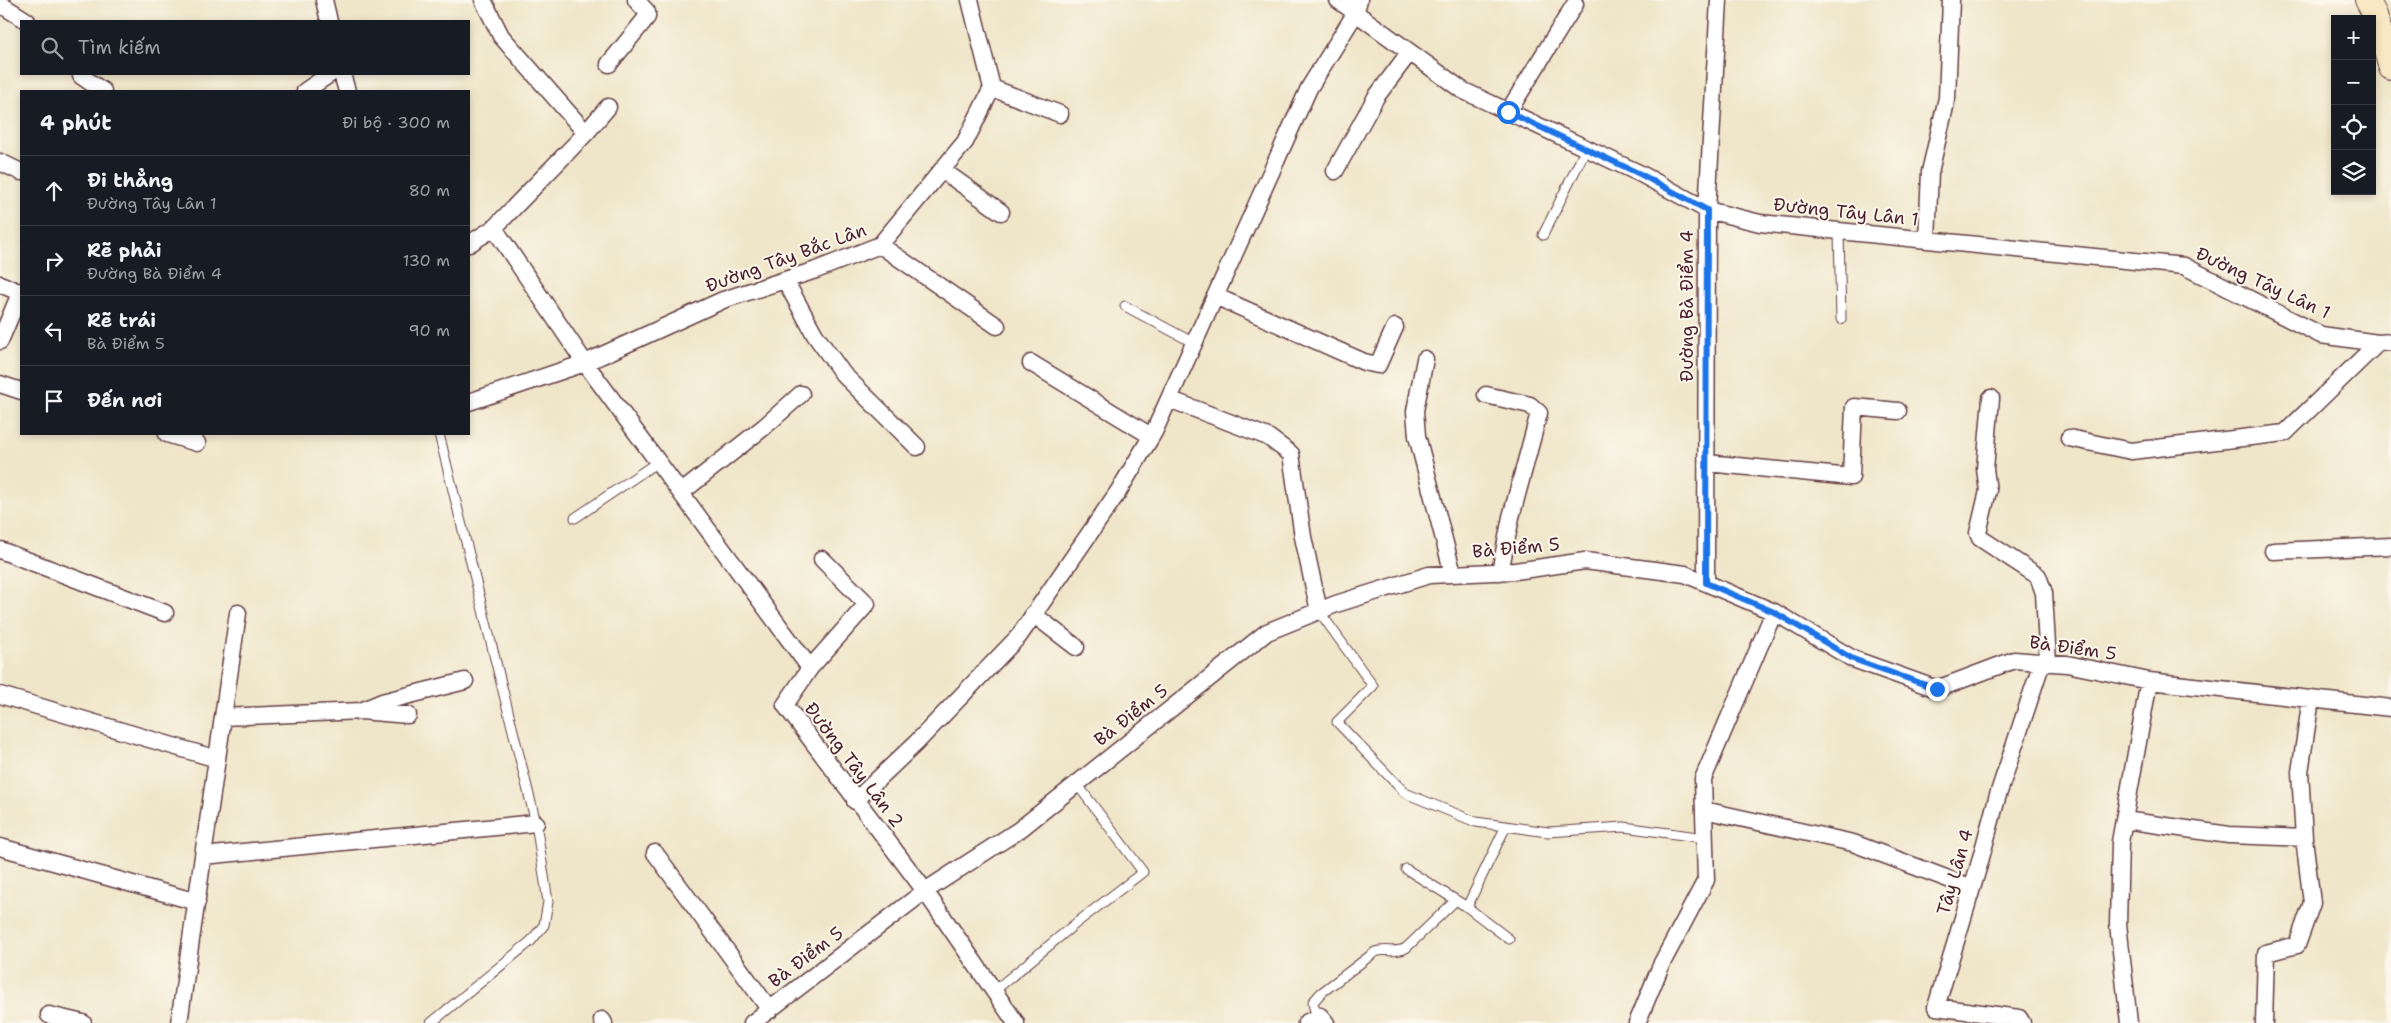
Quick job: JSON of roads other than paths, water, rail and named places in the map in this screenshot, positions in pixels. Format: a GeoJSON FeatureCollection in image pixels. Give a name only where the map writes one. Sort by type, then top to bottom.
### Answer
{"type":"FeatureCollection","features":[{"type":"Feature","properties":{"kind":"main road"},"geometry":{"type":"LineString","coordinates":[[2368,0],[2375,15],[2391,68]]}},
{"type":"Feature","properties":{"kind":"street"},"geometry":{"type":"LineString","coordinates":[[324,0],[329,20]]}},
{"type":"Feature","properties":{"kind":"street"},"geometry":{"type":"LineString","coordinates":[[484,0],[500,36],[586,133]]}},
{"type":"Feature","properties":{"kind":"street"},"geometry":{"type":"LineString","coordinates":[[609,64],[647,17],[647,12],[636,0]]}},
{"type":"Feature","properties":{"kind":"street"},"geometry":{"type":"LineString","coordinates":[[970,0],[992,88],[1060,114]]}},
{"type":"Feature","properties":{"kind":"street","name":"Đường Tây Lân 1"},"geometry":{"type":"LineString","coordinates":[[1338,0],[1357,7],[1409,53],[1462,90],[1640,174],[1707,210],[1760,223],[2184,266],[2321,335],[2385,343]]}},
{"type":"Feature","properties":{"kind":"street","name":"Đường Bà Điểm 4"},"geometry":{"type":"LineString","coordinates":[[1706,583],[1708,463],[1707,210],[1719,0]]}},
{"type":"Feature","properties":{"kind":"street"},"geometry":{"type":"LineString","coordinates":[[1927,240],[1930,172],[1947,98],[1951,0]]}},
{"type":"Feature","properties":{"kind":"street"},"geometry":{"type":"LineString","coordinates":[[0,4],[25,20]]}},
{"type":"Feature","properties":{"kind":"street"},"geometry":{"type":"LineString","coordinates":[[1508,112],[1575,4]]}},
{"type":"Feature","properties":{"kind":"street"},"geometry":{"type":"LineString","coordinates":[[855,801],[916,743],[1018,636],[1118,492],[1151,436],[1169,399],[1309,88],[1357,7]]}},
{"type":"Feature","properties":{"kind":"street"},"geometry":{"type":"LineString","coordinates":[[1335,171],[1376,97],[1409,53]]}},
{"type":"Feature","properties":{"kind":"street"},"geometry":{"type":"LineString","coordinates":[[306,90],[328,75]]}},
{"type":"Feature","properties":{"kind":"street"},"geometry":{"type":"LineString","coordinates":[[342,75],[347,90]]}},
{"type":"Feature","properties":{"kind":"street"},"geometry":{"type":"LineString","coordinates":[[81,76],[102,90]]}},
{"type":"Feature","properties":{"kind":"street","name":"Đường Tây Bắc Lân"},"geometry":{"type":"LineString","coordinates":[[470,402],[585,363],[723,300],[785,280],[880,245],[965,142],[992,88]]}},
{"type":"Feature","properties":{"kind":"street"},"geometry":{"type":"LineString","coordinates":[[470,243],[494,228],[586,133],[608,107]]}},
{"type":"Feature","properties":{"kind":"street"},"geometry":{"type":"LineString","coordinates":[[0,162],[20,172]]}},
{"type":"Feature","properties":{"kind":"street"},"geometry":{"type":"LineString","coordinates":[[942,170],[1001,212]]}},
{"type":"Feature","properties":{"kind":"street"},"geometry":{"type":"LineString","coordinates":[[494,228],[585,363],[810,668],[867,604],[822,559]]}},
{"type":"Feature","properties":{"kind":"street"},"geometry":{"type":"LineString","coordinates":[[880,245],[997,326]]}},
{"type":"Feature","properties":{"kind":"street"},"geometry":{"type":"LineString","coordinates":[[785,280],[815,335],[843,374],[917,447]]}},
{"type":"Feature","properties":{"kind":"street"},"geometry":{"type":"LineString","coordinates":[[0,284],[20,292]]}},
{"type":"Feature","properties":{"kind":"street"},"geometry":{"type":"LineString","coordinates":[[0,341],[20,294]]}},
{"type":"Feature","properties":{"kind":"street"},"geometry":{"type":"LineString","coordinates":[[1215,296],[1364,362],[1378,366],[1395,327]]}},
{"type":"Feature","properties":{"kind":"street"},"geometry":{"type":"LineString","coordinates":[[2070,438],[2131,451],[2285,433],[2385,343]]}},
{"type":"Feature","properties":{"kind":"street"},"geometry":{"type":"LineString","coordinates":[[1425,359],[1415,411],[1417,436],[1453,574]]}},
{"type":"Feature","properties":{"kind":"street"},"geometry":{"type":"LineString","coordinates":[[1031,363],[1151,436]]}},
{"type":"Feature","properties":{"kind":"street"},"geometry":{"type":"LineString","coordinates":[[0,384],[20,391]]}},
{"type":"Feature","properties":{"kind":"street"},"geometry":{"type":"LineString","coordinates":[[682,492],[764,427],[801,394]]}},
{"type":"Feature","properties":{"kind":"street"},"geometry":{"type":"LineString","coordinates":[[1486,395],[1530,405],[1539,413],[1539,419],[1511,517],[1500,572]]}},
{"type":"Feature","properties":{"kind":"street"},"geometry":{"type":"LineString","coordinates":[[1991,398],[1985,469],[1988,491],[1978,533],[1980,538],[2038,576],[2042,582],[2044,593],[2045,662]]}},
{"type":"Feature","properties":{"kind":"street"},"geometry":{"type":"LineString","coordinates":[[1169,399],[1268,436],[1291,454],[1303,537],[1319,611]]}},
{"type":"Feature","properties":{"kind":"street"},"geometry":{"type":"LineString","coordinates":[[1708,463],[1851,476],[1854,407],[1898,411]]}},
{"type":"Feature","properties":{"kind":"street"},"geometry":{"type":"LineString","coordinates":[[171,435],[197,442]]}},
{"type":"Feature","properties":{"kind":"street"},"geometry":{"type":"LineString","coordinates":[[2273,551],[2391,546]]}},
{"type":"Feature","properties":{"kind":"street"},"geometry":{"type":"LineString","coordinates":[[0,550],[165,613]]}},
{"type":"Feature","properties":{"kind":"street","name":"Bà Điểm 5"},"geometry":{"type":"LineString","coordinates":[[761,1018],[924,891],[1019,830],[1267,632],[1319,611],[1429,575],[1500,572],[1584,562],[1685,574],[1774,612],[1853,659],[1937,689],[2014,660],[2066,664],[2149,681],[2391,708]]}},
{"type":"Feature","properties":{"kind":"street"},"geometry":{"type":"LineString","coordinates":[[1637,1023],[1662,963],[1706,880],[1703,780],[1774,612]]}},
{"type":"Feature","properties":{"kind":"street"},"geometry":{"type":"LineString","coordinates":[[179,1023],[238,613]]}},
{"type":"Feature","properties":{"kind":"street"},"geometry":{"type":"LineString","coordinates":[[1034,614],[1076,647]]}},
{"type":"Feature","properties":{"kind":"street","name":"Tây Lân 4"},"geometry":{"type":"LineString","coordinates":[[2022,1023],[2019,1018],[1936,1008],[1997,798],[2045,662]]}},
{"type":"Feature","properties":{"kind":"street","name":"Đường Tây Lân 2"},"geometry":{"type":"LineString","coordinates":[[810,668],[785,705],[924,891],[1016,1023]]}},
{"type":"Feature","properties":{"kind":"street"},"geometry":{"type":"LineString","coordinates":[[361,711],[382,702],[465,681]]}},
{"type":"Feature","properties":{"kind":"street"},"geometry":{"type":"LineString","coordinates":[[2129,1023],[2118,924],[2120,842],[2149,681]]}},
{"type":"Feature","properties":{"kind":"street"},"geometry":{"type":"LineString","coordinates":[[0,695],[217,759]]}},
{"type":"Feature","properties":{"kind":"street"},"geometry":{"type":"LineString","coordinates":[[2264,1023],[2266,953],[2296,945],[2312,903],[2304,838],[2300,772],[2311,699]]}},
{"type":"Feature","properties":{"kind":"street"},"geometry":{"type":"LineString","coordinates":[[223,717],[361,711],[408,715]]}},
{"type":"Feature","properties":{"kind":"street"},"geometry":{"type":"LineString","coordinates":[[1704,810],[1854,843],[1972,888]]}},
{"type":"Feature","properties":{"kind":"street"},"geometry":{"type":"LineString","coordinates":[[2124,820],[2229,835],[2304,838]]}},
{"type":"Feature","properties":{"kind":"street"},"geometry":{"type":"LineString","coordinates":[[203,856],[536,823]]}},
{"type":"Feature","properties":{"kind":"street"},"geometry":{"type":"LineString","coordinates":[[0,846],[196,902]]}},
{"type":"Feature","properties":{"kind":"street"},"geometry":{"type":"LineString","coordinates":[[655,853],[761,1018]]}},
{"type":"Feature","properties":{"kind":"street"},"geometry":{"type":"LineString","coordinates":[[49,1015],[83,1023]]}},
{"type":"Feature","properties":{"kind":"lane"},"geometry":{"type":"LineString","coordinates":[[1543,235],[1586,149]]}},
{"type":"Feature","properties":{"kind":"lane"},"geometry":{"type":"LineString","coordinates":[[1839,231],[1841,318]]}},
{"type":"Feature","properties":{"kind":"lane"},"geometry":{"type":"LineString","coordinates":[[1125,306],[1194,343]]}},
{"type":"Feature","properties":{"kind":"lane"},"geometry":{"type":"LineString","coordinates":[[430,1023],[516,955],[544,925],[548,902],[536,823],[439,435]]}},
{"type":"Feature","properties":{"kind":"lane"},"geometry":{"type":"LineString","coordinates":[[575,518],[659,461]]}},
{"type":"Feature","properties":{"kind":"lane"},"geometry":{"type":"LineString","coordinates":[[1319,611],[1373,686],[1338,722],[1405,792],[1476,822],[1548,832],[1624,827],[1705,838]]}},
{"type":"Feature","properties":{"kind":"lane"},"geometry":{"type":"LineString","coordinates":[[994,990],[1075,924],[1144,872],[1076,784]]}},
{"type":"Feature","properties":{"kind":"lane"},"geometry":{"type":"LineString","coordinates":[[1467,907],[1506,826]]}},
{"type":"Feature","properties":{"kind":"lane"},"geometry":{"type":"LineString","coordinates":[[1406,869],[1467,907],[1509,939]]}},
{"type":"Feature","properties":{"kind":"lane"},"geometry":{"type":"LineString","coordinates":[[1317,1021],[1313,1002],[1321,993],[1375,952],[1380,950],[1401,952],[1456,900]]}}]}
